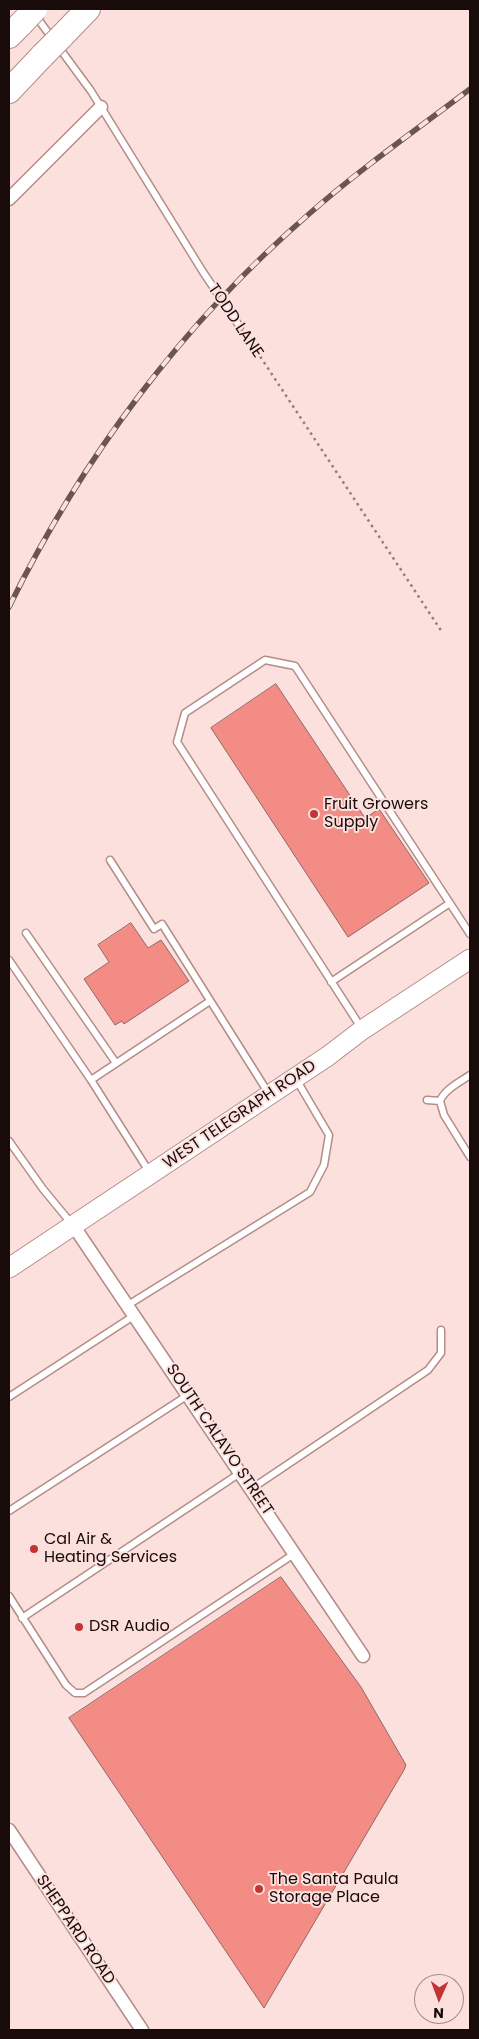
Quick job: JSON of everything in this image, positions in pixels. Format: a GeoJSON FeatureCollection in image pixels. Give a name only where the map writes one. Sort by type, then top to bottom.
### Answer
{"type":"FeatureCollection","features":[{"type":"Feature","properties":{"kind":"highway"},"geometry":{"type":"LineString","coordinates":[[9,90],[88,9]]}},
{"type":"Feature","properties":{"kind":"main road","name":"WEST TELEGRAPH ROAD"},"geometry":{"type":"LineString","coordinates":[[9,1268],[296,1078],[362,1030],[470,960]]}},
{"type":"Feature","properties":{"kind":"street"},"geometry":{"type":"LineString","coordinates":[[9,199],[101,107]]}},
{"type":"Feature","properties":{"kind":"street","name":"SOUTH CALAVO STREET"},"geometry":{"type":"LineString","coordinates":[[73,1225],[363,1656]]}},
{"type":"Feature","properties":{"kind":"street","name":"SHEPPARD ROAD"},"geometry":{"type":"LineString","coordinates":[[9,1830],[142,2030]]}},
{"type":"Feature","properties":{"kind":"lane","name":"TODD LANE"},"geometry":{"type":"LineString","coordinates":[[24,20],[101,107],[203,272],[240,327]]}},
{"type":"Feature","properties":{"kind":"lane"},"geometry":{"type":"LineString","coordinates":[[362,1030],[177,742],[185,713],[265,660],[296,666],[470,934]]}},
{"type":"Feature","properties":{"kind":"lane"},"geometry":{"type":"LineString","coordinates":[[110,860],[154,929],[162,924],[270,1095]]}},
{"type":"Feature","properties":{"kind":"lane"},"geometry":{"type":"LineString","coordinates":[[331,982],[450,903]]}},
{"type":"Feature","properties":{"kind":"lane"},"geometry":{"type":"LineString","coordinates":[[26,933],[116,1063]]}},
{"type":"Feature","properties":{"kind":"lane"},"geometry":{"type":"LineString","coordinates":[[9,960],[91,1080],[151,1174]]}},
{"type":"Feature","properties":{"kind":"lane"},"geometry":{"type":"LineString","coordinates":[[91,1080],[210,1002]]}},
{"type":"Feature","properties":{"kind":"lane"},"geometry":{"type":"LineString","coordinates":[[440,1101],[447,1091],[470,1075]]}},
{"type":"Feature","properties":{"kind":"lane"},"geometry":{"type":"LineString","coordinates":[[9,1397],[131,1310],[310,1192],[324,1165],[329,1135],[296,1078]]}},
{"type":"Feature","properties":{"kind":"lane"},"geometry":{"type":"LineString","coordinates":[[427,1100],[440,1101]]}},
{"type":"Feature","properties":{"kind":"lane"},"geometry":{"type":"LineString","coordinates":[[440,1101],[444,1115],[470,1157]]}},
{"type":"Feature","properties":{"kind":"lane"},"geometry":{"type":"LineString","coordinates":[[9,1141],[73,1225]]}},
{"type":"Feature","properties":{"kind":"lane"},"geometry":{"type":"LineString","coordinates":[[251,1490],[428,1370],[440,1352],[441,1330]]}},
{"type":"Feature","properties":{"kind":"lane"},"geometry":{"type":"LineString","coordinates":[[9,1512],[188,1395]]}},
{"type":"Feature","properties":{"kind":"lane"},"geometry":{"type":"LineString","coordinates":[[22,1618],[240,1473]]}},
{"type":"Feature","properties":{"kind":"lane"},"geometry":{"type":"LineString","coordinates":[[9,1596],[66,1685],[76,1692],[84,1693],[294,1554]]}},
{"type":"Feature","properties":{"kind":"path","name":"TODD LANE"},"geometry":{"type":"LineString","coordinates":[[240,327],[442,632]]}},
{"type":"Feature","properties":{"kind":"building","name":"Fruit Growers Supply"},"geometry":{"type":"Polygon","coordinates":[[[276,684],[365,818],[379,809],[429,883],[348,937],[211,728],[276,684]]]}},
{"type":"Feature","properties":{"kind":"building"},"geometry":{"type":"Polygon","coordinates":[[[131,923],[148,948],[161,940],[189,981],[124,1024],[122,1021],[115,1025],[84,979],[109,962],[98,945],[131,923]]]}},
{"type":"Feature","properties":{"kind":"building","name":"The Santa Paula Storage Place"},"geometry":{"type":"Polygon","coordinates":[[[281,1577],[361,1687],[406,1765],[264,2008],[69,1718],[281,1577]]]}},
{"type":"Feature","properties":{"kind":"railway"},"geometry":{"type":"LineString","coordinates":[[9,607],[69,498],[103,446],[139,395],[219,300],[263,256],[328,197],[470,89]]}},
{"type":"Feature","properties":{"kind":"place","name":"Fruit Growers Supply"},"geometry":{"type":"Point","coordinates":[314,814]}},
{"type":"Feature","properties":{"kind":"place","name":"Cal Air & Heating Services"},"geometry":{"type":"Point","coordinates":[34,1549]}},
{"type":"Feature","properties":{"kind":"place","name":"DSR Audio"},"geometry":{"type":"Point","coordinates":[79,1627]}},
{"type":"Feature","properties":{"kind":"place","name":"The Santa Paula Storage Place"},"geometry":{"type":"Point","coordinates":[259,1889]}}]}
